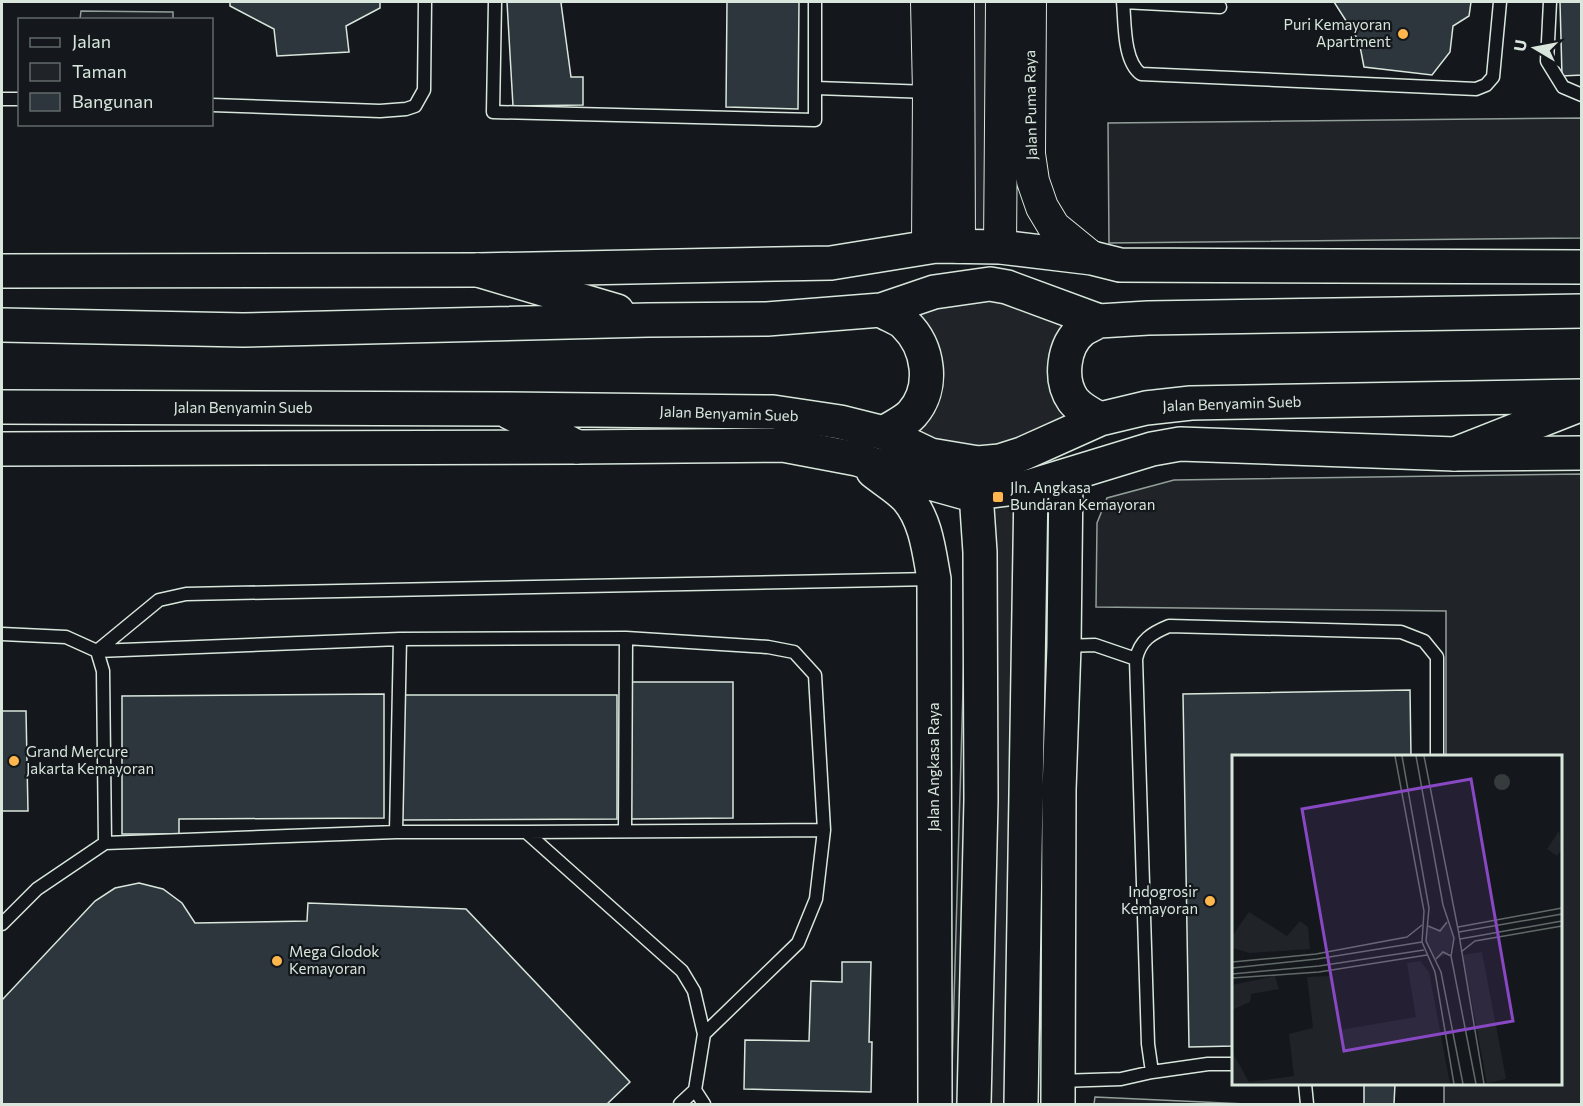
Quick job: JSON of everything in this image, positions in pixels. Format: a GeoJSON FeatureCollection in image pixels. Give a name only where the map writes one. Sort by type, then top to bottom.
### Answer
{"type":"FeatureCollection","features":[{"type":"Feature","properties":{"kind":"main road"},"geometry":{"type":"LineString","coordinates":[[2,271],[478,270],[831,263],[943,247],[1000,247],[1092,258],[1120,265],[1581,267]]}},
{"type":"Feature","properties":{"kind":"main road"},"geometry":{"type":"LineString","coordinates":[[478,270],[648,320]]}},
{"type":"Feature","properties":{"kind":"main road"},"geometry":{"type":"LineString","coordinates":[[2,325],[243,330],[767,319],[881,310],[934,292],[990,284],[1007,287],[1099,321],[1148,318],[1581,311]]}},
{"type":"Feature","properties":{"kind":"main road"},"geometry":{"type":"LineString","coordinates":[[881,310],[904,323],[921,344],[927,365],[924,392],[911,415],[884,433]]}},
{"type":"Feature","properties":{"kind":"main road"},"geometry":{"type":"LineString","coordinates":[[1099,321],[1081,331],[1071,344],[1064,367],[1067,387],[1073,399],[1085,411],[1100,419]]}},
{"type":"Feature","properties":{"kind":"main road","name":"Jalan Benyamin Sueb"},"geometry":{"type":"LineString","coordinates":[[2,407],[773,412],[840,422],[884,433],[911,448],[930,455],[978,463],[1000,461],[1022,454],[1100,419],[1146,408],[1191,403],[1581,396]]}},
{"type":"Feature","properties":{"kind":"main road"},"geometry":{"type":"LineString","coordinates":[[1455,454],[1581,404]]}},
{"type":"Feature","properties":{"kind":"main road"},"geometry":{"type":"LineString","coordinates":[[503,409],[577,447]]}},
{"type":"Feature","properties":{"kind":"main road","name":"Jalan Benyamin Sueb"},"geometry":{"type":"LineString","coordinates":[[2,449],[783,445],[857,459],[966,493],[976,505],[1030,500],[1066,476],[1152,449],[1180,444],[1455,454],[1581,453]]}},
{"type":"Feature","properties":{"kind":"main road","name":"Jalan Angkasa Raya"},"geometry":{"type":"LineString","coordinates":[[857,459],[906,497],[919,516],[934,579],[935,1104]]}},
{"type":"Feature","properties":{"kind":"main road"},"geometry":{"type":"LineString","coordinates":[[1059,1093],[1059,790],[1066,476]]}},
{"type":"Feature","properties":{"kind":"main road"},"geometry":{"type":"LineString","coordinates":[[1021,1104],[1030,500]]}},
{"type":"Feature","properties":{"kind":"main road"},"geometry":{"type":"LineString","coordinates":[[974,1104],[981,800],[980,552],[976,505]]}},
{"type":"Feature","properties":{"kind":"main road"},"geometry":{"type":"LineString","coordinates":[[1026,788],[1059,790]]}},
{"type":"Feature","properties":{"kind":"street"},"geometry":{"type":"LineString","coordinates":[[927,2],[929,92],[943,247]]}},
{"type":"Feature","properties":{"kind":"street"},"geometry":{"type":"LineString","coordinates":[[943,247],[958,2]]}},
{"type":"Feature","properties":{"kind":"street","name":"Jalan Puma Raya"},"geometry":{"type":"LineString","coordinates":[[1000,247],[1002,2]]}},
{"type":"Feature","properties":{"kind":"street","name":"Jalan Puma Raya"},"geometry":{"type":"LineString","coordinates":[[1030,2],[1029,154],[1033,181],[1042,207],[1054,227],[1092,258]]}},
{"type":"Feature","properties":{"kind":"lane"},"geometry":{"type":"LineString","coordinates":[[213,105],[380,111],[406,109],[414,106],[424,90],[425,2]]}},
{"type":"Feature","properties":{"kind":"lane"},"geometry":{"type":"LineString","coordinates":[[495,2],[493,112],[815,120],[815,2]]}},
{"type":"Feature","properties":{"kind":"lane"},"geometry":{"type":"LineString","coordinates":[[1220,7],[1123,2],[1128,55],[1134,69],[1141,74],[1476,89],[1486,86],[1493,77],[1500,2]]}},
{"type":"Feature","properties":{"kind":"lane"},"geometry":{"type":"LineString","coordinates":[[1550,2],[1547,61],[1563,87],[1581,95]]}},
{"type":"Feature","properties":{"kind":"lane"},"geometry":{"type":"LineString","coordinates":[[816,88],[929,92]]}},
{"type":"Feature","properties":{"kind":"lane"},"geometry":{"type":"LineString","coordinates":[[2,99],[18,99]]}},
{"type":"Feature","properties":{"kind":"lane"},"geometry":{"type":"LineString","coordinates":[[97,651],[159,600],[186,594],[934,579]]}},
{"type":"Feature","properties":{"kind":"lane"},"geometry":{"type":"LineString","coordinates":[[1152,1072],[1148,1044],[1136,658],[1138,646],[1153,632],[1169,626],[1401,632],[1424,641],[1437,657],[1437,755]]}},
{"type":"Feature","properties":{"kind":"lane"},"geometry":{"type":"LineString","coordinates":[[2,634],[66,637],[97,651],[400,639],[626,638],[768,647],[794,652],[814,675],[824,830],[816,899],[798,943],[704,1034]]}},
{"type":"Feature","properties":{"kind":"lane"},"geometry":{"type":"LineString","coordinates":[[625,831],[626,638]]}},
{"type":"Feature","properties":{"kind":"lane"},"geometry":{"type":"LineString","coordinates":[[396,832],[400,639]]}},
{"type":"Feature","properties":{"kind":"lane"},"geometry":{"type":"LineString","coordinates":[[1064,646],[1095,645],[1136,658]]}},
{"type":"Feature","properties":{"kind":"lane"},"geometry":{"type":"LineString","coordinates":[[97,651],[102,671],[105,843]]}},
{"type":"Feature","properties":{"kind":"lane"},"geometry":{"type":"LineString","coordinates":[[2,924],[37,889],[105,843],[396,832],[824,830]]}},
{"type":"Feature","properties":{"kind":"lane"},"geometry":{"type":"LineString","coordinates":[[526,832],[682,971],[694,991],[704,1034],[695,1090],[680,1104]]}},
{"type":"Feature","properties":{"kind":"lane"},"geometry":{"type":"LineString","coordinates":[[1059,1093],[1152,1072],[1208,1064],[1232,1064]]}},
{"type":"Feature","properties":{"kind":"lane"},"geometry":{"type":"LineString","coordinates":[[1305,1085],[1307,1104]]}},
{"type":"Feature","properties":{"kind":"lane"},"geometry":{"type":"LineString","coordinates":[[695,1090],[704,1104]]}},
{"type":"Feature","properties":{"kind":"green space"},"geometry":{"type":"Polygon","coordinates":[[[944,2],[1001,2],[1000,247],[936,246],[944,2]]]}},
{"type":"Feature","properties":{"kind":"green space"},"geometry":{"type":"Polygon","coordinates":[[[81,11],[173,12],[173,18],[80,18],[81,11]]]}},
{"type":"Feature","properties":{"kind":"green space"},"geometry":{"type":"Polygon","coordinates":[[[1581,118],[1581,238],[1109,243],[1108,123],[1581,118]]]}},
{"type":"Feature","properties":{"kind":"green space"},"geometry":{"type":"Polygon","coordinates":[[[964,287],[1099,321],[1064,367],[1100,419],[1022,454],[884,433],[927,365],[881,310],[964,287]]]}},
{"type":"Feature","properties":{"kind":"green space"},"geometry":{"type":"Polygon","coordinates":[[[1581,474],[1581,1104],[1444,1104],[1444,1085],[1562,1085],[1562,755],[1446,755],[1446,611],[1096,607],[1097,523],[1107,498],[1174,480],[1581,474]]]}},
{"type":"Feature","properties":{"kind":"green space"},"geometry":{"type":"Polygon","coordinates":[[[1031,486],[1020,1104],[951,1104],[968,516],[1031,486]]]}},
{"type":"Feature","properties":{"kind":"green space"},"geometry":{"type":"Polygon","coordinates":[[[1095,1097],[1246,1104],[1094,1104],[1095,1097]]]}},
{"type":"Feature","properties":{"kind":"building"},"geometry":{"type":"Polygon","coordinates":[[[230,2],[380,2],[380,8],[346,26],[349,52],[277,56],[274,29],[230,6],[230,2]]]}},
{"type":"Feature","properties":{"kind":"building"},"geometry":{"type":"Polygon","coordinates":[[[507,2],[563,2],[561,3],[571,77],[583,77],[583,105],[513,106],[507,2]]]}},
{"type":"Feature","properties":{"kind":"building"},"geometry":{"type":"Polygon","coordinates":[[[727,2],[799,2],[798,109],[726,107],[727,2]]]}},
{"type":"Feature","properties":{"kind":"building","name":"Puri Kemayoran Apartment"},"geometry":{"type":"Polygon","coordinates":[[[1334,2],[1471,2],[1469,16],[1453,26],[1450,52],[1432,75],[1364,67],[1359,41],[1334,2]]]}},
{"type":"Feature","properties":{"kind":"building"},"geometry":{"type":"Polygon","coordinates":[[[1560,2],[1582,2],[1582,75],[1562,76],[1560,2]]]}},
{"type":"Feature","properties":{"kind":"building"},"geometry":{"type":"Polygon","coordinates":[[[629,682],[733,682],[733,818],[629,819],[629,682]]]}},
{"type":"Feature","properties":{"kind":"building","name":"Indogrosir Kemayoran"},"geometry":{"type":"Polygon","coordinates":[[[1410,690],[1411,755],[1232,755],[1232,1046],[1189,1047],[1183,694],[1410,690]]]}},
{"type":"Feature","properties":{"kind":"building"},"geometry":{"type":"Polygon","coordinates":[[[384,694],[384,818],[179,819],[179,834],[122,834],[122,696],[384,694]]]}},
{"type":"Feature","properties":{"kind":"building"},"geometry":{"type":"Polygon","coordinates":[[[401,695],[617,695],[617,819],[402,820],[401,695]]]}},
{"type":"Feature","properties":{"kind":"building","name":"Grand Mercure Jakarta Kemayoran"},"geometry":{"type":"Polygon","coordinates":[[[2,711],[26,711],[28,811],[2,811],[2,711]]]}},
{"type":"Feature","properties":{"kind":"building","name":"Mega Glodok Kemayoran"},"geometry":{"type":"Polygon","coordinates":[[[139,883],[163,889],[182,903],[195,923],[307,921],[308,903],[466,909],[630,1082],[607,1104],[2,1104],[2,1000],[95,901],[115,888],[139,883]]]}},
{"type":"Feature","properties":{"kind":"building"},"geometry":{"type":"Polygon","coordinates":[[[842,962],[871,962],[869,1042],[872,1042],[871,1092],[744,1089],[745,1040],[809,1041],[811,981],[842,982],[842,962]]]}},
{"type":"Feature","properties":{"kind":"building"},"geometry":{"type":"Polygon","coordinates":[[[1364,1085],[1395,1085],[1394,1104],[1364,1104],[1364,1085]]]}},
{"type":"Feature","properties":{"kind":"place","name":"Puri Kemayoran Apartment"},"geometry":{"type":"Point","coordinates":[1403,34]}},
{"type":"Feature","properties":{"kind":"place","name":"Jln. Angkasa Bundaran Kemayoran"},"geometry":{"type":"Point","coordinates":[998,497]}},
{"type":"Feature","properties":{"kind":"place","name":"Grand Mercure Jakarta Kemayoran"},"geometry":{"type":"Point","coordinates":[14,761]}},
{"type":"Feature","properties":{"kind":"place","name":"Indogrosir Kemayoran"},"geometry":{"type":"Point","coordinates":[1210,901]}},
{"type":"Feature","properties":{"kind":"place","name":"Mega Glodok Kemayoran"},"geometry":{"type":"Point","coordinates":[277,961]}}]}
